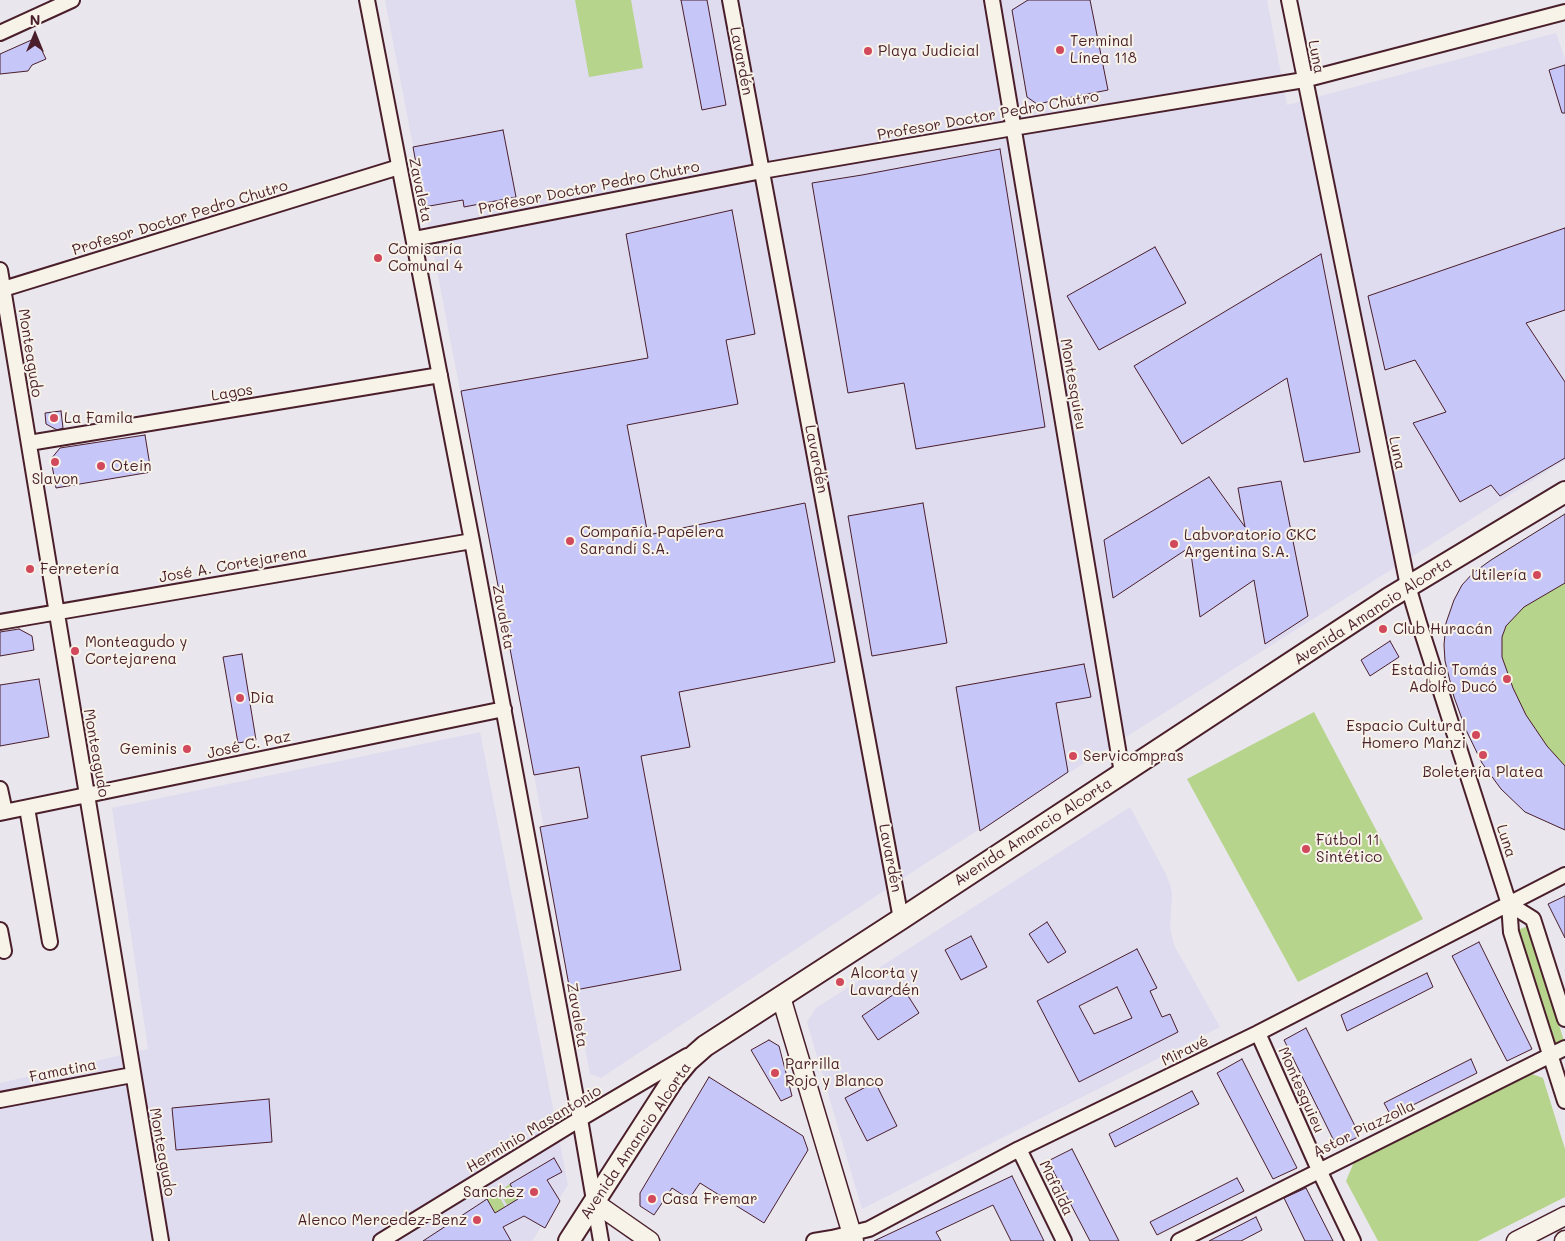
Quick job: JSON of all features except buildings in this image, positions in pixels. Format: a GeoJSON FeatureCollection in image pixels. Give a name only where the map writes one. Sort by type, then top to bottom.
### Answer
{"type":"FeatureCollection","features":[{"type":"Feature","properties":{"kind":"main road","name":"Avenida Amancio Alcorta"},"geometry":{"type":"LineString","coordinates":[[569,1241],[674,1078],[688,1061],[705,1046],[1408,586],[1565,492]]}},
{"type":"Feature","properties":{"kind":"street"},"geometry":{"type":"LineString","coordinates":[[0,33],[47,6],[72,0]]}},
{"type":"Feature","properties":{"kind":"street","name":"Zavaleta"},"geometry":{"type":"LineString","coordinates":[[367,0],[504,709],[601,1241]]}},
{"type":"Feature","properties":{"kind":"street","name":"Lavardén"},"geometry":{"type":"LineString","coordinates":[[730,0],[901,919]]}},
{"type":"Feature","properties":{"kind":"street","name":"Montesquieu"},"geometry":{"type":"LineString","coordinates":[[992,0],[1122,773]]}},
{"type":"Feature","properties":{"kind":"street","name":"Luna"},"geometry":{"type":"LineString","coordinates":[[1288,0],[1408,586],[1418,624],[1509,904],[1511,932],[1565,1101]]}},
{"type":"Feature","properties":{"kind":"street","name":"Profesor Doctor Pedro Chutro"},"geometry":{"type":"LineString","coordinates":[[414,239],[762,171],[1304,80],[1565,12]]}},
{"type":"Feature","properties":{"kind":"street","name":"Profesor Doctor Pedro Chutro"},"geometry":{"type":"LineString","coordinates":[[2,290],[399,168]]}},
{"type":"Feature","properties":{"kind":"street","name":"Monteagudo"},"geometry":{"type":"LineString","coordinates":[[0,270],[160,1241]]}},
{"type":"Feature","properties":{"kind":"street","name":"Lagos"},"geometry":{"type":"LineString","coordinates":[[29,443],[440,375]]}},
{"type":"Feature","properties":{"kind":"street","name":"José A. Cortejarena"},"geometry":{"type":"LineString","coordinates":[[0,622],[472,541]]}},
{"type":"Feature","properties":{"kind":"street","name":"José C. Paz"},"geometry":{"type":"LineString","coordinates":[[2,812],[504,709]]}},
{"type":"Feature","properties":{"kind":"street"},"geometry":{"type":"LineString","coordinates":[[0,789],[2,812]]}},
{"type":"Feature","properties":{"kind":"street"},"geometry":{"type":"LineString","coordinates":[[27,808],[50,942]]}},
{"type":"Feature","properties":{"kind":"street","name":"Miravé"},"geometry":{"type":"LineString","coordinates":[[814,1241],[853,1238],[1020,1149],[1258,1033],[1565,875]]}},
{"type":"Feature","properties":{"kind":"street"},"geometry":{"type":"LineString","coordinates":[[1509,904],[1533,919],[1565,1019]]}},
{"type":"Feature","properties":{"kind":"street"},"geometry":{"type":"LineString","coordinates":[[0,930],[4,951]]}},
{"type":"Feature","properties":{"kind":"street"},"geometry":{"type":"LineString","coordinates":[[781,997],[853,1238]]}},
{"type":"Feature","properties":{"kind":"street","name":"Montesquieu"},"geometry":{"type":"LineString","coordinates":[[1258,1033],[1353,1241]]}},
{"type":"Feature","properties":{"kind":"street","name":"Herminio Masantonio"},"geometry":{"type":"LineString","coordinates":[[381,1241],[580,1119],[705,1046]]}},
{"type":"Feature","properties":{"kind":"street","name":"Astor Piazzolla"},"geometry":{"type":"LineString","coordinates":[[1179,1241],[1565,1048]]}},
{"type":"Feature","properties":{"kind":"street","name":"Famatina"},"geometry":{"type":"LineString","coordinates":[[0,1100],[132,1074]]}},
{"type":"Feature","properties":{"kind":"street","name":"Mafalda"},"geometry":{"type":"LineString","coordinates":[[1020,1149],[1064,1241]]}},
{"type":"Feature","properties":{"kind":"street"},"geometry":{"type":"LineString","coordinates":[[594,1202],[650,1241]]}},
{"type":"Feature","properties":{"kind":"street"},"geometry":{"type":"LineString","coordinates":[[1516,1241],[1565,1216]]}},
{"type":"Feature","properties":{"kind":"shaded area"},"geometry":{"type":"Polygon","coordinates":[[[385,0],[1267,0],[1287,105],[1556,33],[1565,59],[1565,460],[923,865],[601,1078],[590,1074],[385,0]]]}},
{"type":"Feature","properties":{"kind":"shaded area"},"geometry":{"type":"Polygon","coordinates":[[[480,732],[568,1185],[532,1241],[0,1241],[0,1083],[148,1049],[112,808],[480,732]]]}},
{"type":"Feature","properties":{"kind":"shaded area"},"geometry":{"type":"Polygon","coordinates":[[[1130,807],[1170,885],[1172,894],[1170,927],[1174,945],[1220,1027],[862,1209],[807,1022],[816,1008],[1130,807]]]}},
{"type":"Feature","properties":{"kind":"green space"},"geometry":{"type":"Polygon","coordinates":[[[575,0],[631,0],[643,68],[589,77],[575,0]]]}},
{"type":"Feature","properties":{"kind":"green space","name":"Estadio Tomás Adolfo Ducó"},"geometry":{"type":"Polygon","coordinates":[[[1565,514],[1565,828],[1466,730],[1454,697],[1445,661],[1444,645],[1446,623],[1454,600],[1473,573],[1490,561],[1494,565],[1499,562],[1495,557],[1565,514]]]}},
{"type":"Feature","properties":{"kind":"green space","name":"Fútbol 11 Sintético"},"geometry":{"type":"Polygon","coordinates":[[[1314,712],[1423,919],[1298,982],[1187,779],[1314,712]]]}},
{"type":"Feature","properties":{"kind":"green space"},"geometry":{"type":"Polygon","coordinates":[[[1528,926],[1565,1044],[1556,1050],[1518,930],[1528,926]]]}},
{"type":"Feature","properties":{"kind":"green space"},"geometry":{"type":"Polygon","coordinates":[[[1532,1074],[1543,1078],[1565,1149],[1565,1197],[1478,1241],[1378,1241],[1346,1181],[1354,1162],[1532,1074]]]}},
{"type":"Feature","properties":{"kind":"green space"},"geometry":{"type":"Polygon","coordinates":[[[510,1184],[518,1199],[507,1205],[499,1191],[510,1184]]]}},
{"type":"Feature","properties":{"kind":"green space"},"geometry":{"type":"Polygon","coordinates":[[[497,1192],[505,1207],[495,1213],[487,1199],[497,1192]]]}},
{"type":"Feature","properties":{"kind":"place","name":"Terminal Línea 118"},"geometry":{"type":"Point","coordinates":[1060,50]}},
{"type":"Feature","properties":{"kind":"place","name":"Playa Judicial"},"geometry":{"type":"Point","coordinates":[868,51]}},
{"type":"Feature","properties":{"kind":"place","name":"Comisaría Comunal 4"},"geometry":{"type":"Point","coordinates":[378,258]}},
{"type":"Feature","properties":{"kind":"place","name":"La Famila"},"geometry":{"type":"Point","coordinates":[54,418]}},
{"type":"Feature","properties":{"kind":"place","name":"Slavon"},"geometry":{"type":"Point","coordinates":[55,462]}},
{"type":"Feature","properties":{"kind":"place","name":"Otein"},"geometry":{"type":"Point","coordinates":[101,466]}},
{"type":"Feature","properties":{"kind":"place","name":"Compañía Papelera Sarandí S.A."},"geometry":{"type":"Point","coordinates":[570,541]}},
{"type":"Feature","properties":{"kind":"place","name":"Labvoratorio CKC Argentina S.A."},"geometry":{"type":"Point","coordinates":[1174,544]}},
{"type":"Feature","properties":{"kind":"place","name":"Ferretería"},"geometry":{"type":"Point","coordinates":[30,569]}},
{"type":"Feature","properties":{"kind":"place","name":"Utilería"},"geometry":{"type":"Point","coordinates":[1537,575]}},
{"type":"Feature","properties":{"kind":"place","name":"Club Huracán"},"geometry":{"type":"Point","coordinates":[1383,629]}},
{"type":"Feature","properties":{"kind":"place","name":"Monteagudo y Cortejarena"},"geometry":{"type":"Point","coordinates":[75,651]}},
{"type":"Feature","properties":{"kind":"place","name":"Estadio Tomás Adolfo Ducó"},"geometry":{"type":"Point","coordinates":[1507,679]}},
{"type":"Feature","properties":{"kind":"place","name":"Dia"},"geometry":{"type":"Point","coordinates":[240,698]}},
{"type":"Feature","properties":{"kind":"place","name":"Espacio Cultural Homero Manzi"},"geometry":{"type":"Point","coordinates":[1476,735]}},
{"type":"Feature","properties":{"kind":"place","name":"Geminis"},"geometry":{"type":"Point","coordinates":[187,749]}},
{"type":"Feature","properties":{"kind":"place","name":"Boletería Platea"},"geometry":{"type":"Point","coordinates":[1483,755]}},
{"type":"Feature","properties":{"kind":"place","name":"Servicompras"},"geometry":{"type":"Point","coordinates":[1073,756]}},
{"type":"Feature","properties":{"kind":"place","name":"Fútbol 11 Sintético"},"geometry":{"type":"Point","coordinates":[1306,849]}},
{"type":"Feature","properties":{"kind":"place","name":"Alcorta y Lavardén"},"geometry":{"type":"Point","coordinates":[840,982]}},
{"type":"Feature","properties":{"kind":"place","name":"Parrilla Rojo y Blanco"},"geometry":{"type":"Point","coordinates":[775,1073]}},
{"type":"Feature","properties":{"kind":"place","name":"Sanchez"},"geometry":{"type":"Point","coordinates":[534,1192]}},
{"type":"Feature","properties":{"kind":"place","name":"Casa Fremar"},"geometry":{"type":"Point","coordinates":[652,1199]}},
{"type":"Feature","properties":{"kind":"place","name":"Alenco Mercedez-Benz"},"geometry":{"type":"Point","coordinates":[477,1220]}}]}
